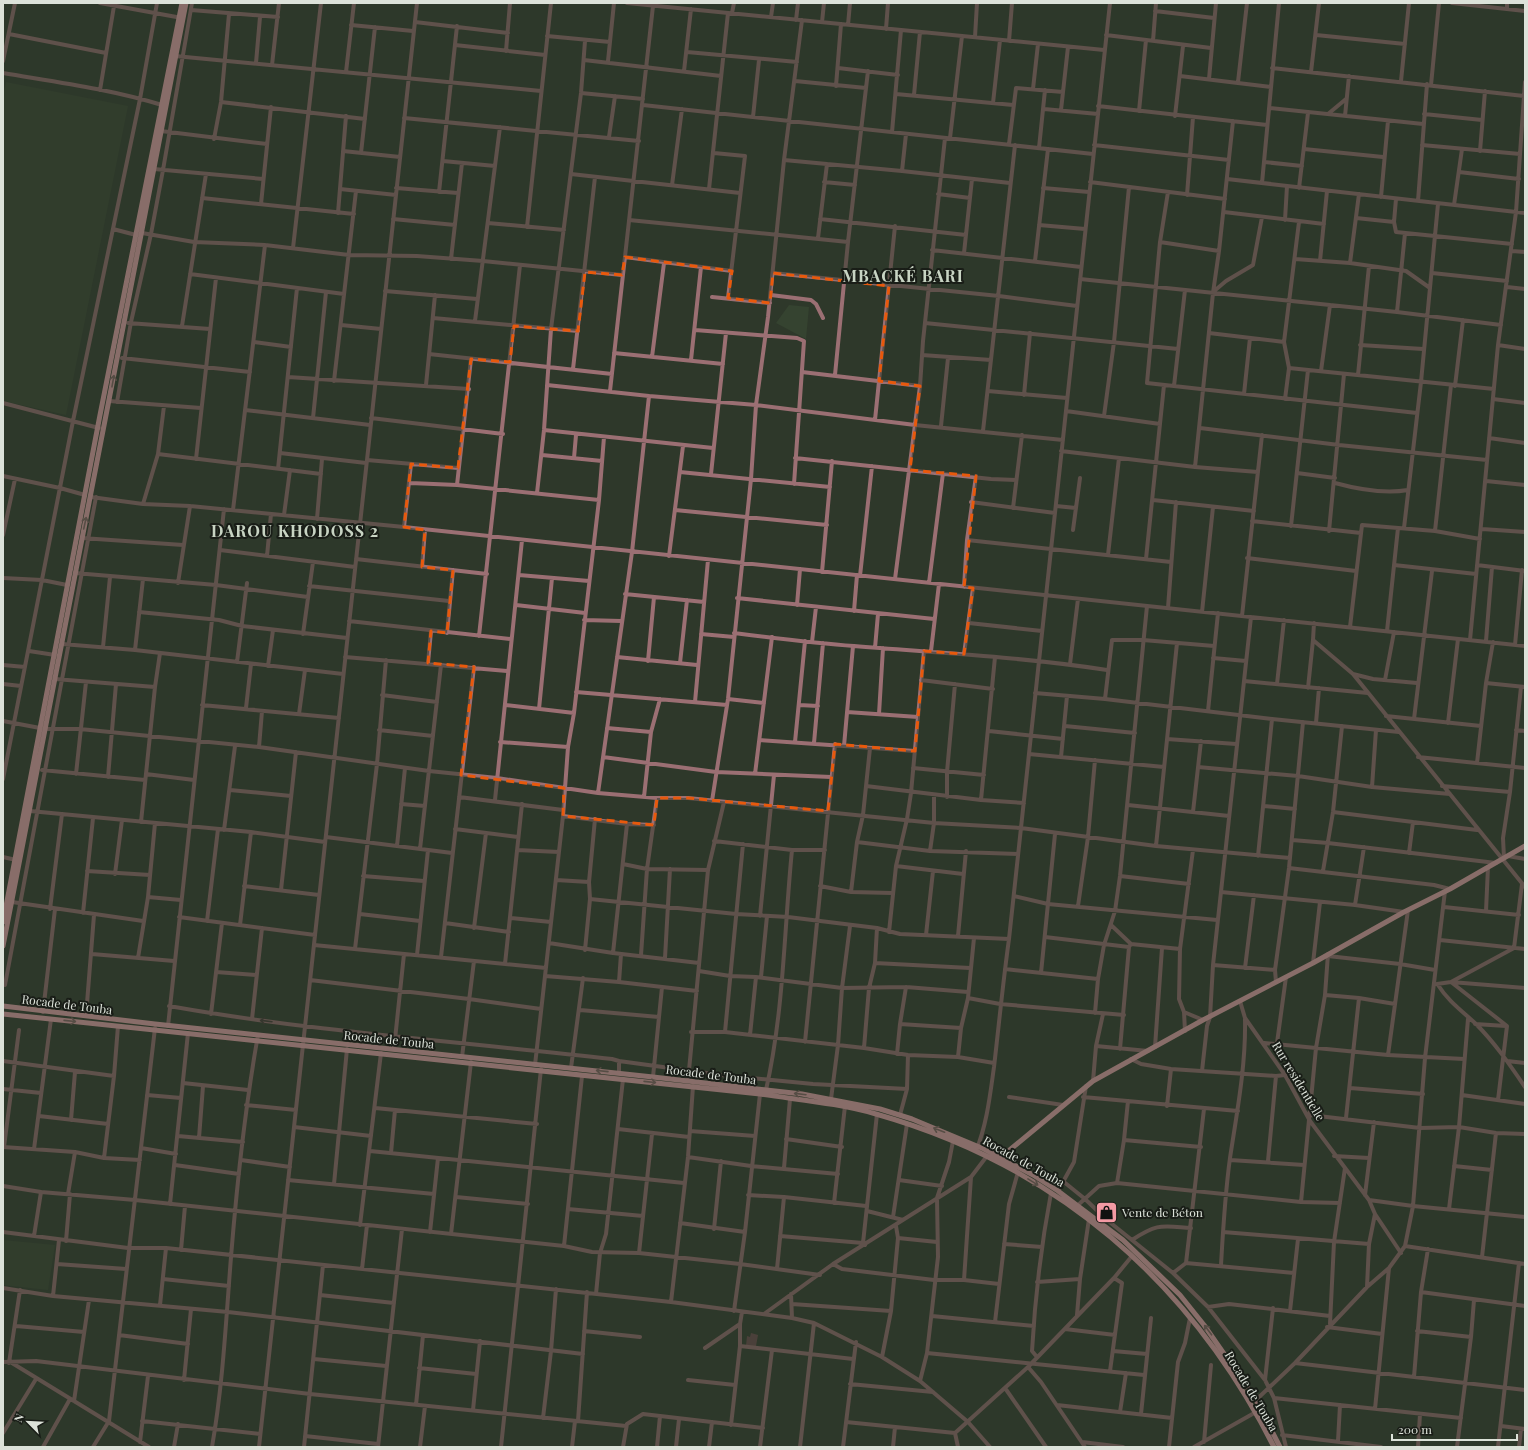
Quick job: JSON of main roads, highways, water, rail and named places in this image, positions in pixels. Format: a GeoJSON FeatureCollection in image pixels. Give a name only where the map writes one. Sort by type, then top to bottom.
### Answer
{"type":"FeatureCollection","features":[{"type":"Feature","properties":{"kind":"main road"},"geometry":{"type":"LineString","coordinates":[[3,922],[62,644],[91,496],[100,429],[139,234],[154,169],[175,56],[182,3]]}},
{"type":"Feature","properties":{"kind":"main road"},"geometry":{"type":"LineString","coordinates":[[100,429],[109,401],[124,323],[162,105],[181,18],[186,3]]}},
{"type":"Feature","properties":{"kind":"main road"},"geometry":{"type":"LineString","coordinates":[[3,946],[30,811],[67,585],[91,496]]}},
{"type":"Feature","properties":{"kind":"main road"},"geometry":{"type":"LineString","coordinates":[[998,1159],[1093,1081],[1131,1059],[1186,1031],[1203,1020],[1313,963],[1406,911],[1448,890],[1525,846]]}},
{"type":"Feature","properties":{"kind":"main road","name":"Rocade de Touba"},"geometry":{"type":"LineString","coordinates":[[3,1006],[86,1016],[188,1033],[257,1037]]}},
{"type":"Feature","properties":{"kind":"main road","name":"Rocade de Touba"},"geometry":{"type":"LineString","coordinates":[[3,1014],[118,1026],[168,1026],[303,1042],[536,1065],[582,1076],[693,1086],[845,1106],[877,1114],[907,1124],[977,1149],[987,1156],[998,1159],[1089,1219],[1132,1256],[1153,1275],[1190,1316],[1216,1350],[1256,1412],[1274,1447]]}},
{"type":"Feature","properties":{"kind":"main road","name":"Rocade de Touba"},"geometry":{"type":"LineString","coordinates":[[303,1042],[381,1053],[471,1062],[571,1068],[766,1090],[831,1099],[880,1109],[900,1115],[998,1159],[1058,1191],[1123,1240],[1180,1295],[1214,1338],[1256,1400],[1280,1447]]}},
{"type":"Feature","properties":{"kind":"place","name":"Vente de Béton"},"geometry":{"type":"Point","coordinates":[1107,1212]}},
{"type":"Feature","properties":{"kind":"district","name":"MBACKÉ BARI"},"geometry":{"type":"Point","coordinates":[903,275]}},
{"type":"Feature","properties":{"kind":"district","name":"DAROU KHODOSS 2"},"geometry":{"type":"Point","coordinates":[295,530]}}]}
